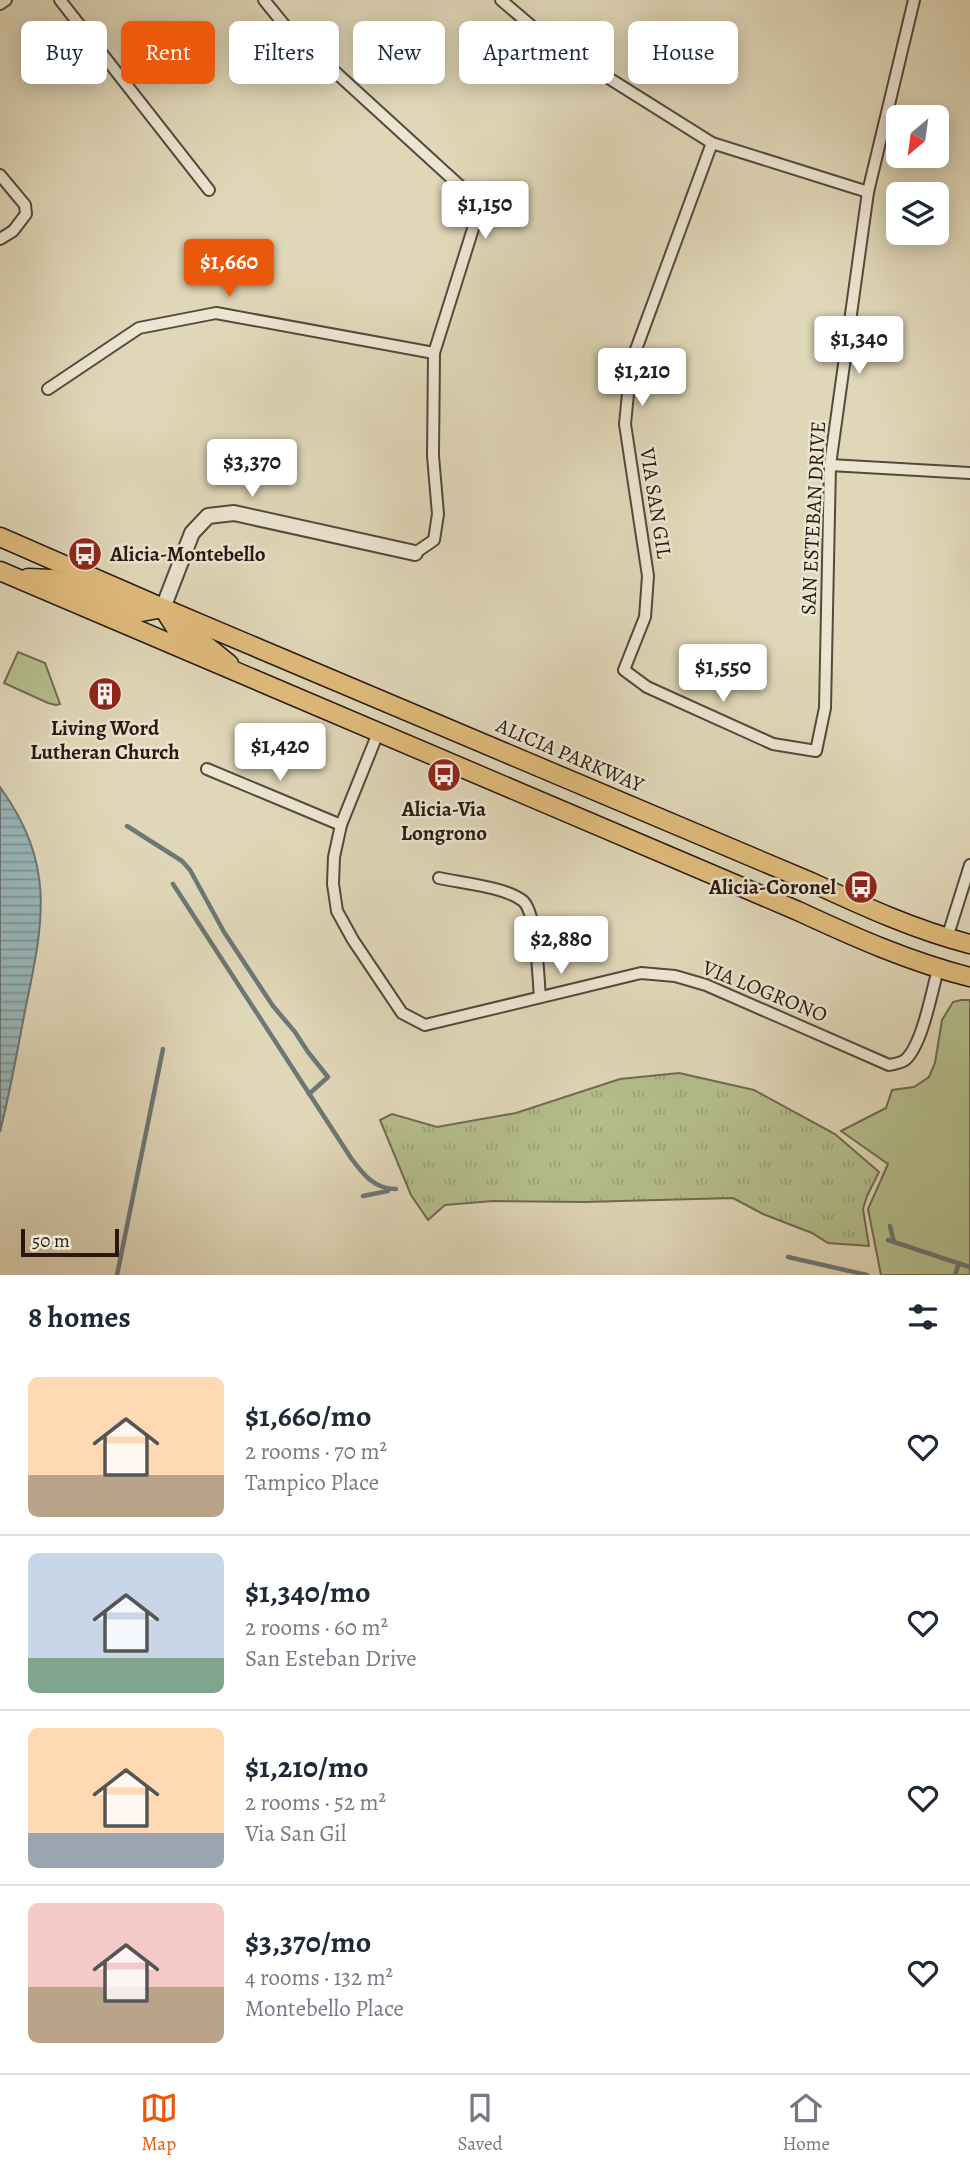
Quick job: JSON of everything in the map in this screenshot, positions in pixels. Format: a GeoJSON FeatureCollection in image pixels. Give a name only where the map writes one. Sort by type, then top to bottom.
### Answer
{"type":"FeatureCollection","features":[{"type":"Feature","properties":{"kind":"main road","name":"ALICIA PARKWAY"},"geometry":{"type":"LineString","coordinates":[[0,537],[882,914],[970,944]]}},
{"type":"Feature","properties":{"kind":"main road"},"geometry":{"type":"LineString","coordinates":[[7,574],[51,579],[136,613],[163,608],[177,630],[203,643],[243,676]]}},
{"type":"Feature","properties":{"kind":"main road"},"geometry":{"type":"LineString","coordinates":[[7,574],[870,944],[937,969],[970,977]]}},
{"type":"Feature","properties":{"kind":"main road"},"geometry":{"type":"LineString","coordinates":[[937,969],[947,938]]}},
{"type":"Feature","properties":{"kind":"street"},"geometry":{"type":"LineString","coordinates":[[0,4],[6,0]]}},
{"type":"Feature","properties":{"kind":"street"},"geometry":{"type":"LineString","coordinates":[[60,0],[209,190]]}},
{"type":"Feature","properties":{"kind":"street"},"geometry":{"type":"LineString","coordinates":[[163,608],[192,533],[208,516],[234,513],[415,554],[434,540],[438,514],[433,456],[434,353],[477,216],[471,197],[286,27],[264,0]]}},
{"type":"Feature","properties":{"kind":"street"},"geometry":{"type":"LineString","coordinates":[[501,0],[548,40],[712,143],[868,192]]}},
{"type":"Feature","properties":{"kind":"street","name":"SAN ESTEBAN DRIVE"},"geometry":{"type":"LineString","coordinates":[[816,751],[825,708],[831,465],[868,192],[914,0]]}},
{"type":"Feature","properties":{"kind":"street","name":"VIA SAN GIL"},"geometry":{"type":"LineString","coordinates":[[712,143],[631,363],[625,424],[648,576],[645,617],[624,670],[647,687],[773,744],[816,751]]}},
{"type":"Feature","properties":{"kind":"street"},"geometry":{"type":"LineString","coordinates":[[0,175],[25,205],[26,214],[13,231],[0,239]]}},
{"type":"Feature","properties":{"kind":"street"},"geometry":{"type":"LineString","coordinates":[[48,389],[139,328],[216,313],[434,353]]}},
{"type":"Feature","properties":{"kind":"street"},"geometry":{"type":"LineString","coordinates":[[831,465],[970,473]]}},
{"type":"Feature","properties":{"kind":"street","name":"VIA LOGRONO"},"geometry":{"type":"LineString","coordinates":[[378,733],[341,825],[334,857],[333,884],[337,911],[402,1013],[425,1025],[641,973],[675,976],[706,985],[889,1065],[904,1062],[914,1048],[928,1010],[937,969]]}},
{"type":"Feature","properties":{"kind":"street"},"geometry":{"type":"LineString","coordinates":[[207,769],[341,825]]}},
{"type":"Feature","properties":{"kind":"street"},"geometry":{"type":"LineString","coordinates":[[947,938],[970,865]]}},
{"type":"Feature","properties":{"kind":"street"},"geometry":{"type":"LineString","coordinates":[[439,878],[503,891],[523,901],[532,913],[540,997]]}},
{"type":"Feature","properties":{"kind":"green space"},"geometry":{"type":"Polygon","coordinates":[[[18,652],[45,663],[60,704],[48,703],[4,683],[18,652]]]}},
{"type":"Feature","properties":{"kind":"green space"},"geometry":{"type":"Polygon","coordinates":[[[970,1000],[970,1275],[881,1275],[868,1209],[888,1164],[841,1131],[886,1108],[892,1090],[914,1087],[929,1077],[935,1063],[942,1020],[953,1002],[970,1000]]]}},
{"type":"Feature","properties":{"kind":"green space"},"geometry":{"type":"Polygon","coordinates":[[[679,1073],[754,1090],[835,1134],[879,1172],[863,1209],[869,1246],[828,1243],[812,1233],[763,1214],[733,1198],[585,1202],[493,1201],[445,1205],[428,1220],[411,1195],[380,1120],[392,1114],[437,1127],[516,1113],[620,1079],[679,1073]]]}},
{"type":"Feature","properties":{"kind":"water"},"geometry":{"type":"Polygon","coordinates":[[[0,787],[18,816],[30,843],[38,869],[41,896],[37,950],[0,1132],[0,787]]]}},
{"type":"Feature","properties":{"kind":"waterway"},"geometry":{"type":"LineString","coordinates":[[127,826],[182,861],[190,870],[224,932],[273,1006],[328,1077],[309,1094]]}},
{"type":"Feature","properties":{"kind":"waterway"},"geometry":{"type":"LineString","coordinates":[[173,884],[351,1158],[375,1183],[396,1189]]}},
{"type":"Feature","properties":{"kind":"waterway"},"geometry":{"type":"LineString","coordinates":[[117,1275],[163,1049]]}},
{"type":"Feature","properties":{"kind":"waterway"},"geometry":{"type":"LineString","coordinates":[[363,1196],[388,1191]]}},
{"type":"Feature","properties":{"kind":"waterway"},"geometry":{"type":"LineString","coordinates":[[890,1226],[894,1242]]}},
{"type":"Feature","properties":{"kind":"waterway"},"geometry":{"type":"LineString","coordinates":[[888,1240],[970,1267]]}},
{"type":"Feature","properties":{"kind":"waterway"},"geometry":{"type":"LineString","coordinates":[[788,1257],[867,1275]]}},
{"type":"Feature","properties":{"kind":"waterway"},"geometry":{"type":"LineString","coordinates":[[955,1275],[959,1263]]}},
{"type":"Feature","properties":{"kind":"place","name":"Alicia-Montebello"},"geometry":{"type":"Point","coordinates":[85,554]}},
{"type":"Feature","properties":{"kind":"place","name":"Living Word Lutheran Church"},"geometry":{"type":"Point","coordinates":[105,694]}},
{"type":"Feature","properties":{"kind":"place","name":"Alicia-Via Longrono"},"geometry":{"type":"Point","coordinates":[444,775]}},
{"type":"Feature","properties":{"kind":"place","name":"Alicia-Coronel"},"geometry":{"type":"Point","coordinates":[861,887]}}]}
